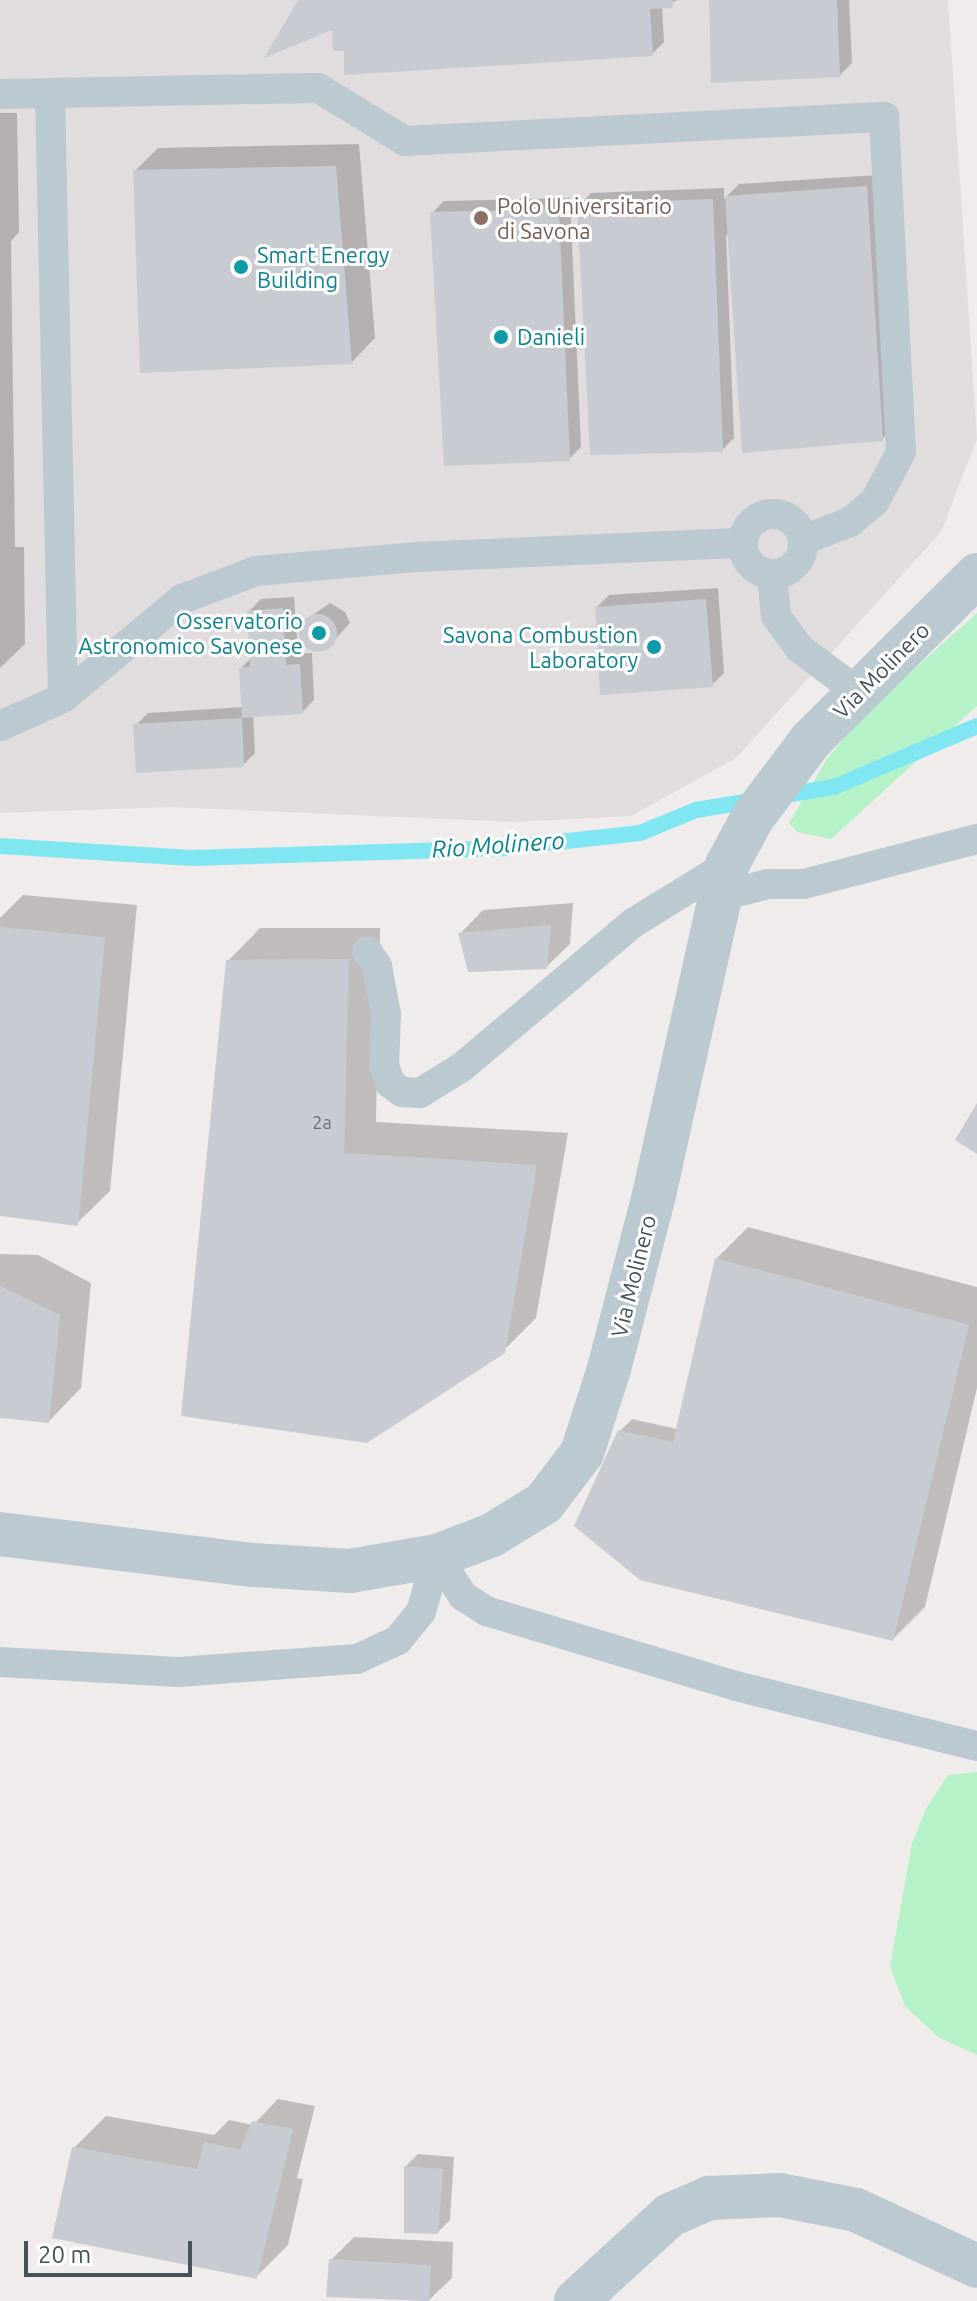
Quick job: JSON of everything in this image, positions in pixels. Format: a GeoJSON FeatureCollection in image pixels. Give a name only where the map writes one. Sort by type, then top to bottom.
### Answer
{"type":"FeatureCollection","features":[{"type":"Feature","properties":{"kind":"street","name":"Via Molinero"},"geometry":{"type":"LineString","coordinates":[[0,1534],[253,1565],[350,1571],[437,1556],[492,1535],[544,1503],[582,1453],[654,1195],[724,880],[753,817],[795,759],[977,575]]}},
{"type":"Feature","properties":{"kind":"street"},"geometry":{"type":"LineString","coordinates":[[576,2301],[670,2215],[709,2198],[780,2195],[856,2210],[977,2266]]}},
{"type":"Feature","properties":{"kind":"lane"},"geometry":{"type":"LineString","coordinates":[[0,94],[318,88],[405,141],[884,117],[901,452],[875,501],[850,522],[803,540]]}},
{"type":"Feature","properties":{"kind":"lane"},"geometry":{"type":"LineString","coordinates":[[50,93],[63,698]]}},
{"type":"Feature","properties":{"kind":"lane"},"geometry":{"type":"LineString","coordinates":[[772,514],[790,519],[803,540],[795,564],[772,574],[751,565],[743,543],[749,525],[772,514]]}},
{"type":"Feature","properties":{"kind":"lane"},"geometry":{"type":"LineString","coordinates":[[0,726],[63,698],[182,599],[256,571],[417,557],[743,543]]}},
{"type":"Feature","properties":{"kind":"lane"},"geometry":{"type":"LineString","coordinates":[[772,574],[776,616],[799,648],[858,692]]}},
{"type":"Feature","properties":{"kind":"lane"},"geometry":{"type":"LineString","coordinates":[[367,951],[377,966],[386,1014],[384,1065],[390,1083],[402,1092],[420,1093],[462,1067],[633,923],[724,880],[804,884],[977,839]]}},
{"type":"Feature","properties":{"kind":"lane"},"geometry":{"type":"LineString","coordinates":[[0,1662],[178,1672],[357,1659],[398,1640],[421,1612],[437,1556]]}},
{"type":"Feature","properties":{"kind":"lane"},"geometry":{"type":"LineString","coordinates":[[437,1556],[463,1596],[486,1611],[736,1686],[977,1746]]}},
{"type":"Feature","properties":{"kind":"shaded area","name":"Polo Universitario di Savona"},"geometry":{"type":"Polygon","coordinates":[[[0,0],[948,0],[977,439],[941,532],[736,758],[631,816],[515,822],[170,807],[0,813],[0,0]]]}},
{"type":"Feature","properties":{"kind":"green space"},"geometry":{"type":"Polygon","coordinates":[[[977,613],[977,706],[831,839],[797,832],[789,823],[827,759],[866,712],[977,613]]]}},
{"type":"Feature","properties":{"kind":"green space"},"geometry":{"type":"Polygon","coordinates":[[[977,1772],[977,2055],[938,2037],[905,2006],[890,1967],[912,1843],[927,1807],[948,1775],[977,1772]]]}},
{"type":"Feature","properties":{"kind":"building"},"geometry":{"type":"Polygon","coordinates":[[[298,0],[673,0],[673,8],[650,9],[653,56],[344,75],[344,51],[333,51],[332,30],[264,58],[298,0]]]}},
{"type":"Feature","properties":{"kind":"building"},"geometry":{"type":"Polygon","coordinates":[[[709,0],[837,0],[840,77],[711,83],[709,0]]]}},
{"type":"Feature","properties":{"kind":"building","name":"Smart Energy Building"},"geometry":{"type":"Polygon","coordinates":[[[336,166],[352,364],[140,373],[133,170],[336,166]]]}},
{"type":"Feature","properties":{"kind":"building"},"geometry":{"type":"Polygon","coordinates":[[[867,186],[883,441],[742,453],[725,196],[867,186]]]}},
{"type":"Feature","properties":{"kind":"building"},"geometry":{"type":"Polygon","coordinates":[[[713,199],[723,452],[590,455],[577,204],[713,199]]]}},
{"type":"Feature","properties":{"kind":"building","name":"Danieli"},"geometry":{"type":"Polygon","coordinates":[[[559,209],[570,461],[444,466],[430,212],[559,209]]]}},
{"type":"Feature","properties":{"kind":"building","name":"Savona Combustion Laboratory"},"geometry":{"type":"Polygon","coordinates":[[[706,599],[713,687],[600,695],[595,607],[706,599]]]}},
{"type":"Feature","properties":{"kind":"building"},"geometry":{"type":"Polygon","coordinates":[[[283,608],[286,665],[300,664],[303,714],[242,718],[239,668],[250,667],[247,611],[283,608]]]}},
{"type":"Feature","properties":{"kind":"building","name":"Osservatorio Astronomico Savonese"},"geometry":{"type":"Polygon","coordinates":[[[318,614],[332,619],[337,633],[332,647],[318,652],[304,647],[299,633],[304,619],[318,614]]]}},
{"type":"Feature","properties":{"kind":"building"},"geometry":{"type":"Polygon","coordinates":[[[242,718],[244,767],[136,773],[133,724],[242,718]]]}},
{"type":"Feature","properties":{"kind":"building"},"geometry":{"type":"Polygon","coordinates":[[[551,925],[547,969],[468,972],[458,933],[551,925]]]}},
{"type":"Feature","properties":{"kind":"building"},"geometry":{"type":"Polygon","coordinates":[[[0,927],[105,937],[78,1226],[0,1216],[0,927]]]}},
{"type":"Feature","properties":{"kind":"building"},"geometry":{"type":"Polygon","coordinates":[[[349,959],[344,1153],[537,1165],[505,1353],[367,1443],[181,1416],[226,960],[349,959]]]}},
{"type":"Feature","properties":{"kind":"building"},"geometry":{"type":"Polygon","coordinates":[[[977,1103],[977,1154],[955,1140],[977,1103]]]}},
{"type":"Feature","properties":{"kind":"building"},"geometry":{"type":"Polygon","coordinates":[[[715,1258],[969,1325],[893,1641],[640,1580],[574,1526],[618,1430],[673,1442],[715,1258]]]}},
{"type":"Feature","properties":{"kind":"building"},"geometry":{"type":"Polygon","coordinates":[[[0,1286],[60,1315],[49,1423],[0,1418],[0,1286]]]}},
{"type":"Feature","properties":{"kind":"building"},"geometry":{"type":"Polygon","coordinates":[[[252,2121],[293,2129],[257,2279],[52,2238],[72,2147],[197,2169],[204,2142],[240,2150],[252,2121]]]}},
{"type":"Feature","properties":{"kind":"building"},"geometry":{"type":"Polygon","coordinates":[[[404,2166],[443,2169],[438,2234],[404,2233],[404,2166]]]}},
{"type":"Feature","properties":{"kind":"building"},"geometry":{"type":"Polygon","coordinates":[[[329,2259],[431,2265],[429,2301],[326,2297],[329,2259]]]}},
{"type":"Feature","properties":{"kind":"waterway","name":"Rio Molinero"},"geometry":{"type":"LineString","coordinates":[[780,796],[834,787],[977,726]]}},
{"type":"Feature","properties":{"kind":"waterway","name":"Rio Molinero"},"geometry":{"type":"LineString","coordinates":[[0,846],[192,858],[504,848],[640,833],[696,810],[757,800]]}},
{"type":"Feature","properties":{"kind":"place","name":"Polo Universitario di Savona"},"geometry":{"type":"Point","coordinates":[481,218]}},
{"type":"Feature","properties":{"kind":"place","name":"Smart Energy Building"},"geometry":{"type":"Point","coordinates":[241,267]}},
{"type":"Feature","properties":{"kind":"place","name":"Danieli"},"geometry":{"type":"Point","coordinates":[501,337]}},
{"type":"Feature","properties":{"kind":"place","name":"Osservatorio Astronomico Savonese"},"geometry":{"type":"Point","coordinates":[319,633]}},
{"type":"Feature","properties":{"kind":"place","name":"Savona Combustion Laboratory"},"geometry":{"type":"Point","coordinates":[654,647]}}]}
